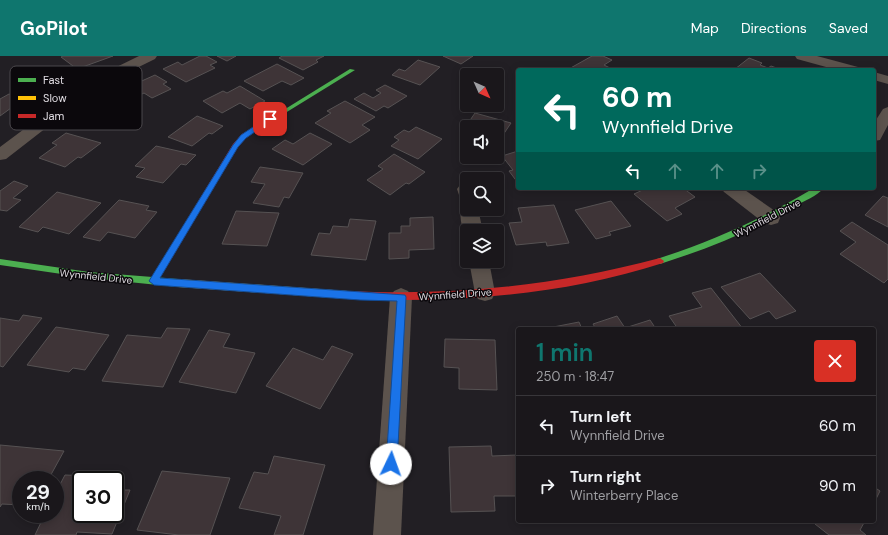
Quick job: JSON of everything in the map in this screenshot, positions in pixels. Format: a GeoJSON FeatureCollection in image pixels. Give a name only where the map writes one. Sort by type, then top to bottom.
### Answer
{"type":"FeatureCollection","features":[{"type":"Feature","properties":{"kind":"street"},"geometry":{"type":"LineString","coordinates":[[130,66],[150,56]]}},
{"type":"Feature","properties":{"kind":"street"},"geometry":{"type":"LineString","coordinates":[[802,56],[846,68]]}},
{"type":"Feature","properties":{"kind":"street"},"geometry":{"type":"LineString","coordinates":[[154,281],[235,146],[244,136],[352,70]]}},
{"type":"Feature","properties":{"kind":"street"},"geometry":{"type":"LineString","coordinates":[[876,77],[888,80]]}},
{"type":"Feature","properties":{"kind":"street"},"geometry":{"type":"LineString","coordinates":[[876,133],[888,112]]}},
{"type":"Feature","properties":{"kind":"street"},"geometry":{"type":"LineString","coordinates":[[0,155],[33,130]]}},
{"type":"Feature","properties":{"kind":"street"},"geometry":{"type":"LineString","coordinates":[[733,190],[771,218]]}},
{"type":"Feature","properties":{"kind":"street","name":"Wynnfield Drive"},"geometry":{"type":"LineString","coordinates":[[0,262],[57,272],[154,281],[360,296],[402,297],[485,293],[588,279],[632,270],[704,247],[771,218],[817,190]]}},
{"type":"Feature","properties":{"kind":"street"},"geometry":{"type":"LineString","coordinates":[[480,268],[485,293]]}},
{"type":"Feature","properties":{"kind":"street"},"geometry":{"type":"LineString","coordinates":[[387,535],[402,297]]}},
{"type":"Feature","properties":{"kind":"building"},"geometry":{"type":"Polygon","coordinates":[[[113,56],[85,66],[73,66],[61,57],[113,56]]]}},
{"type":"Feature","properties":{"kind":"building"},"geometry":{"type":"Polygon","coordinates":[[[200,56],[206,56],[217,62],[210,65],[215,68],[186,82],[163,69],[178,62],[182,65],[200,56]]]}},
{"type":"Feature","properties":{"kind":"building"},"geometry":{"type":"Polygon","coordinates":[[[217,56],[236,56],[227,61],[217,56]]]}},
{"type":"Feature","properties":{"kind":"building"},"geometry":{"type":"Polygon","coordinates":[[[282,56],[324,56],[316,60],[318,62],[303,70],[279,58],[282,56]]]}},
{"type":"Feature","properties":{"kind":"building"},"geometry":{"type":"Polygon","coordinates":[[[443,56],[473,56],[461,64],[443,56]]]}},
{"type":"Feature","properties":{"kind":"building"},"geometry":{"type":"Polygon","coordinates":[[[592,56],[603,56],[612,60],[604,65],[610,68],[571,68],[592,56]]]}},
{"type":"Feature","properties":{"kind":"building"},"geometry":{"type":"Polygon","coordinates":[[[749,58],[762,63],[760,65],[768,68],[736,68],[749,58]]]}},
{"type":"Feature","properties":{"kind":"building"},"geometry":{"type":"Polygon","coordinates":[[[418,60],[440,67],[420,85],[392,75],[399,69],[405,71],[418,60]]]}},
{"type":"Feature","properties":{"kind":"building"},"geometry":{"type":"Polygon","coordinates":[[[277,64],[304,78],[291,85],[282,81],[263,91],[244,81],[277,64]]]}},
{"type":"Feature","properties":{"kind":"building"},"geometry":{"type":"Polygon","coordinates":[[[155,75],[167,82],[163,84],[171,89],[152,98],[144,93],[142,94],[142,81],[155,75]]]}},
{"type":"Feature","properties":{"kind":"building"},"geometry":{"type":"Polygon","coordinates":[[[385,85],[407,96],[388,108],[384,106],[376,111],[354,99],[364,93],[373,98],[381,93],[376,90],[385,85]]]}},
{"type":"Feature","properties":{"kind":"building"},"geometry":{"type":"Polygon","coordinates":[[[240,86],[265,101],[250,109],[240,103],[222,113],[203,101],[223,91],[227,93],[240,86]]]}},
{"type":"Feature","properties":{"kind":"building"},"geometry":{"type":"Polygon","coordinates":[[[10,94],[10,109],[0,116],[0,99],[10,94]]]}},
{"type":"Feature","properties":{"kind":"building"},"geometry":{"type":"Polygon","coordinates":[[[345,101],[375,117],[362,125],[370,130],[350,143],[315,123],[331,113],[327,111],[345,101]]]}},
{"type":"Feature","properties":{"kind":"building"},"geometry":{"type":"Polygon","coordinates":[[[475,113],[500,120],[470,120],[475,113]]]}},
{"type":"Feature","properties":{"kind":"building"},"geometry":{"type":"Polygon","coordinates":[[[197,116],[223,126],[212,134],[209,133],[192,146],[168,137],[197,116]]]}},
{"type":"Feature","properties":{"kind":"building"},"geometry":{"type":"Polygon","coordinates":[[[504,121],[511,123],[504,134],[504,121]]]}},
{"type":"Feature","properties":{"kind":"building"},"geometry":{"type":"Polygon","coordinates":[[[416,127],[442,139],[418,159],[391,146],[399,140],[394,137],[404,130],[409,132],[416,127]]]}},
{"type":"Feature","properties":{"kind":"building"},"geometry":{"type":"Polygon","coordinates":[[[66,133],[101,143],[81,158],[78,157],[65,167],[39,158],[57,145],[52,143],[66,133]]]}},
{"type":"Feature","properties":{"kind":"building"},"geometry":{"type":"Polygon","coordinates":[[[310,133],[332,144],[303,165],[272,149],[285,140],[293,144],[310,133]]]}},
{"type":"Feature","properties":{"kind":"building"},"geometry":{"type":"Polygon","coordinates":[[[156,146],[196,155],[186,165],[181,164],[163,183],[136,177],[145,168],[135,166],[156,146]]]}},
{"type":"Feature","properties":{"kind":"building"},"geometry":{"type":"Polygon","coordinates":[[[516,152],[516,180],[509,171],[513,170],[504,159],[504,155],[516,152]]]}},
{"type":"Feature","properties":{"kind":"building"},"geometry":{"type":"Polygon","coordinates":[[[394,154],[425,172],[409,184],[406,183],[390,195],[367,180],[383,169],[378,166],[394,154]]]}},
{"type":"Feature","properties":{"kind":"building"},"geometry":{"type":"Polygon","coordinates":[[[260,167],[303,173],[289,198],[284,197],[279,207],[253,203],[265,184],[251,182],[260,167]]]}},
{"type":"Feature","properties":{"kind":"building"},"geometry":{"type":"Polygon","coordinates":[[[14,181],[28,186],[13,198],[21,200],[7,211],[0,210],[0,191],[14,181]]]}},
{"type":"Feature","properties":{"kind":"building"},"geometry":{"type":"Polygon","coordinates":[[[643,190],[686,190],[695,197],[675,208],[682,214],[667,221],[634,194],[643,190]]]}},
{"type":"Feature","properties":{"kind":"building"},"geometry":{"type":"Polygon","coordinates":[[[57,192],[101,203],[69,234],[43,227],[38,232],[19,227],[57,192]]]}},
{"type":"Feature","properties":{"kind":"building"},"geometry":{"type":"Polygon","coordinates":[[[883,196],[888,198],[888,227],[865,215],[883,196]]]}},
{"type":"Feature","properties":{"kind":"building"},"geometry":{"type":"Polygon","coordinates":[[[119,200],[149,206],[146,210],[157,212],[135,238],[108,232],[100,241],[83,237],[119,200]]]}},
{"type":"Feature","properties":{"kind":"building"},"geometry":{"type":"Polygon","coordinates":[[[611,201],[631,226],[609,232],[611,235],[596,239],[575,210],[611,201]]]}},
{"type":"Feature","properties":{"kind":"building"},"geometry":{"type":"Polygon","coordinates":[[[554,205],[569,243],[547,246],[546,242],[516,245],[509,223],[522,222],[518,208],[554,205]]]}},
{"type":"Feature","properties":{"kind":"building"},"geometry":{"type":"Polygon","coordinates":[[[236,211],[279,213],[267,246],[222,244],[236,211]]]}},
{"type":"Feature","properties":{"kind":"building"},"geometry":{"type":"Polygon","coordinates":[[[433,217],[434,249],[409,250],[409,258],[389,259],[389,233],[401,233],[401,226],[410,226],[410,218],[433,217]]]}},
{"type":"Feature","properties":{"kind":"building"},"geometry":{"type":"Polygon","coordinates":[[[350,219],[376,221],[366,260],[311,255],[319,233],[330,234],[333,226],[348,227],[350,219]]]}},
{"type":"Feature","properties":{"kind":"building"},"geometry":{"type":"Polygon","coordinates":[[[852,222],[888,245],[888,279],[884,283],[840,254],[856,242],[840,231],[852,222]]]}},
{"type":"Feature","properties":{"kind":"building"},"geometry":{"type":"Polygon","coordinates":[[[760,273],[796,311],[776,319],[769,311],[750,319],[721,287],[760,273]]]}},
{"type":"Feature","properties":{"kind":"building"},"geometry":{"type":"Polygon","coordinates":[[[711,288],[741,327],[677,327],[669,316],[702,307],[692,293],[711,288]]]}},
{"type":"Feature","properties":{"kind":"building"},"geometry":{"type":"Polygon","coordinates":[[[23,315],[42,318],[3,367],[0,366],[0,318],[19,321],[23,315]]]}},
{"type":"Feature","properties":{"kind":"building"},"geometry":{"type":"Polygon","coordinates":[[[617,316],[624,327],[595,327],[593,324],[617,316]]]}},
{"type":"Feature","properties":{"kind":"building"},"geometry":{"type":"Polygon","coordinates":[[[650,320],[655,327],[628,327],[650,320]]]}},
{"type":"Feature","properties":{"kind":"building"},"geometry":{"type":"Polygon","coordinates":[[[579,322],[581,327],[553,327],[579,322]]]}},
{"type":"Feature","properties":{"kind":"building"},"geometry":{"type":"Polygon","coordinates":[[[56,327],[109,335],[85,370],[73,368],[69,372],[27,365],[56,327]]]}},
{"type":"Feature","properties":{"kind":"building"},"geometry":{"type":"Polygon","coordinates":[[[167,328],[190,329],[163,387],[102,381],[127,335],[161,338],[167,328]]]}},
{"type":"Feature","properties":{"kind":"building"},"geometry":{"type":"Polygon","coordinates":[[[209,330],[230,334],[223,347],[255,353],[236,393],[179,382],[209,330]]]}},
{"type":"Feature","properties":{"kind":"building"},"geometry":{"type":"Polygon","coordinates":[[[445,339],[495,340],[497,390],[459,389],[459,368],[444,367],[445,339]]]}},
{"type":"Feature","properties":{"kind":"building"},"geometry":{"type":"Polygon","coordinates":[[[332,346],[353,354],[320,409],[266,386],[293,348],[323,360],[332,346]]]}},
{"type":"Feature","properties":{"kind":"building"},"geometry":{"type":"Polygon","coordinates":[[[0,445],[64,451],[53,471],[12,471],[12,505],[2,504],[0,507],[0,445]]]}},
{"type":"Feature","properties":{"kind":"building"},"geometry":{"type":"Polygon","coordinates":[[[491,446],[492,456],[516,455],[516,496],[494,496],[495,511],[451,512],[449,447],[491,446]]]}},
{"type":"Feature","properties":{"kind":"building"},"geometry":{"type":"Polygon","coordinates":[[[274,456],[325,465],[303,535],[274,535],[281,516],[239,508],[254,472],[268,474],[274,456]]]}},
{"type":"Feature","properties":{"kind":"building"},"geometry":{"type":"Polygon","coordinates":[[[162,471],[230,478],[210,535],[179,535],[137,530],[162,471]]]}},
{"type":"Feature","properties":{"kind":"building"},"geometry":{"type":"Polygon","coordinates":[[[65,475],[72,475],[72,523],[116,523],[112,534],[77,532],[76,535],[35,535],[41,523],[64,523],[65,475]]]}},
{"type":"Feature","properties":{"kind":"building"},"geometry":{"type":"Polygon","coordinates":[[[876,488],[880,491],[876,499],[876,488]]]}},
{"type":"Feature","properties":{"kind":"building"},"geometry":{"type":"Polygon","coordinates":[[[124,490],[130,490],[124,505],[124,490]]]}},
{"type":"Feature","properties":{"kind":"building"},"geometry":{"type":"Polygon","coordinates":[[[864,523],[860,530],[866,535],[829,535],[815,524],[864,523]]]}},
{"type":"Feature","properties":{"kind":"traffic: fast"},"geometry":{"type":"LineString","coordinates":[[254,130],[352,70]]}},
{"type":"Feature","properties":{"kind":"traffic: fast"},"geometry":{"type":"LineString","coordinates":[[660,261],[702,247],[762,221],[817,190]]}},
{"type":"Feature","properties":{"kind":"traffic: fast"},"geometry":{"type":"LineString","coordinates":[[0,262],[89,275],[178,283]]}},
{"type":"Feature","properties":{"kind":"traffic: slow"},"geometry":{"type":"LineString","coordinates":[[178,283],[348,295]]}},
{"type":"Feature","properties":{"kind":"traffic: jam"},"geometry":{"type":"LineString","coordinates":[[154,281],[235,146],[244,136],[254,130]]}},
{"type":"Feature","properties":{"kind":"traffic: jam"},"geometry":{"type":"LineString","coordinates":[[348,295],[427,296],[506,292],[584,280],[660,261]]}},
{"type":"Feature","properties":{"kind":"route"},"geometry":{"type":"LineString","coordinates":[[270,119],[244,136],[235,146],[154,281],[360,296],[402,297],[391,464]]}}]}
